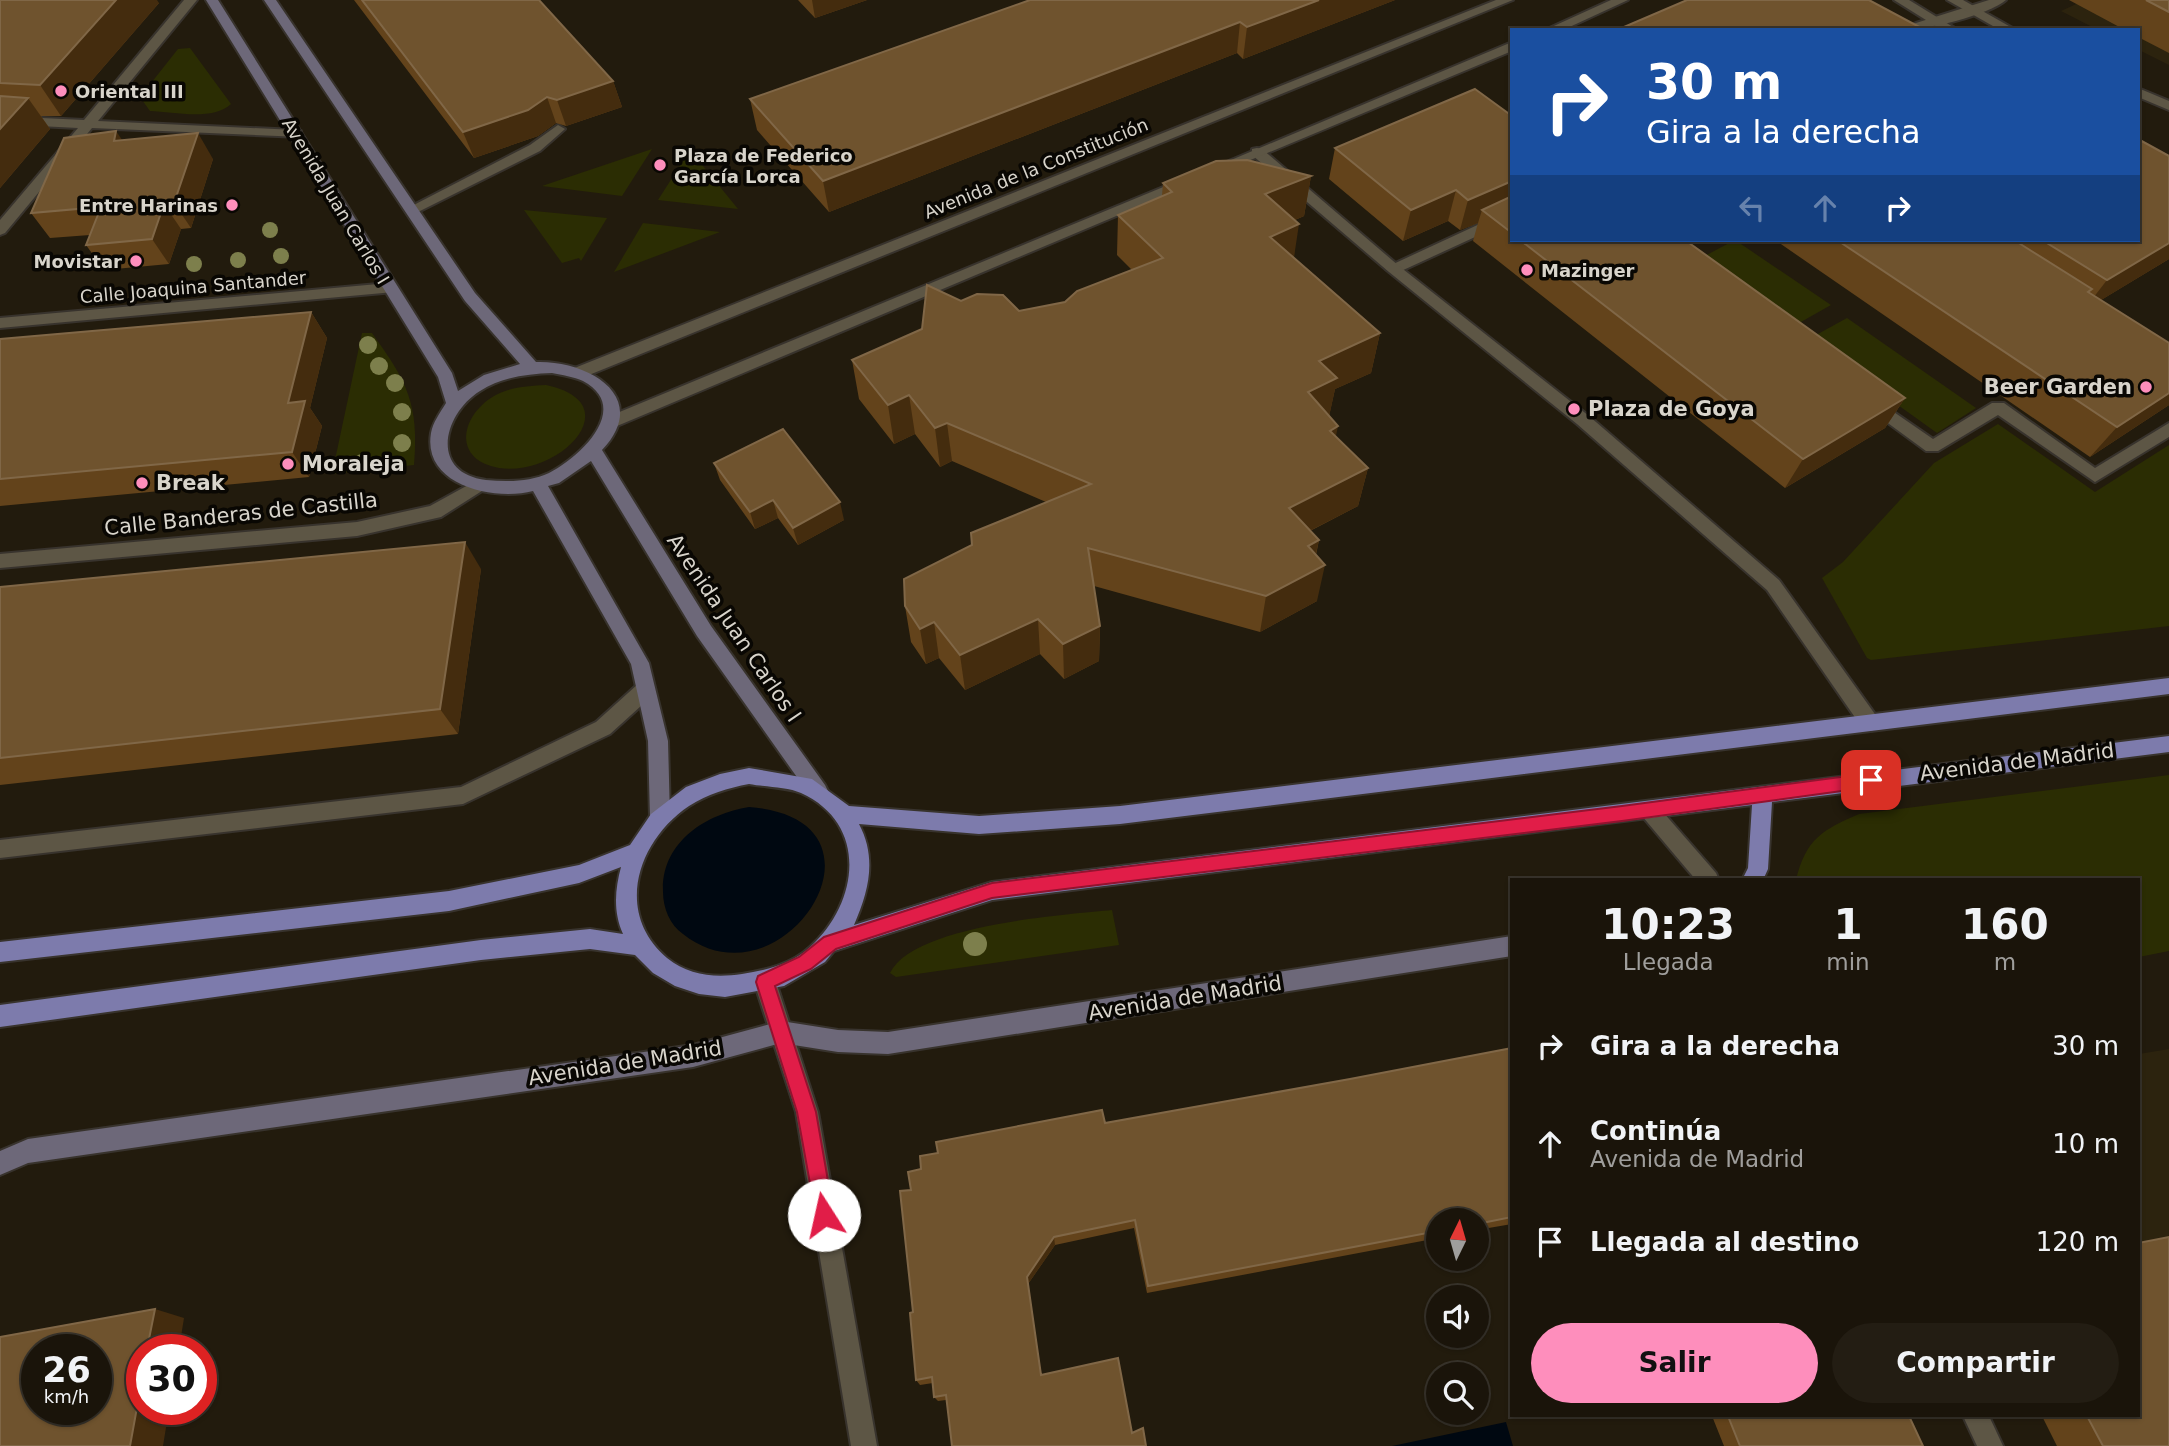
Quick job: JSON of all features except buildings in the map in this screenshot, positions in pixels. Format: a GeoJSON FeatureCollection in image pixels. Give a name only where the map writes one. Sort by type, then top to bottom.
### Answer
{"type":"FeatureCollection","features":[{"type":"Feature","properties":{"kind":"main road","name":"Avenida Juan Carlos I"},"geometry":{"type":"LineString","coordinates":[[212,0],[446,377],[454,404]]}},
{"type":"Feature","properties":{"kind":"main road"},"geometry":{"type":"LineString","coordinates":[[271,0],[470,297],[532,368]]}},
{"type":"Feature","properties":{"kind":"main road"},"geometry":{"type":"LineString","coordinates":[[552,367],[578,373],[602,389],[610,405],[611,422],[605,437],[594,452],[576,468],[538,484],[502,488],[479,485],[453,472],[440,452],[440,428],[454,404],[471,389],[495,377],[532,368],[552,367]]}},
{"type":"Feature","properties":{"kind":"main road","name":"Avenida Juan Carlos I"},"geometry":{"type":"LineString","coordinates":[[594,452],[704,631],[818,791]]}},
{"type":"Feature","properties":{"kind":"main road"},"geometry":{"type":"LineString","coordinates":[[538,484],[639,663],[658,741],[660,817]]}},
{"type":"Feature","properties":{"kind":"main road"},"geometry":{"type":"LineString","coordinates":[[844,814],[979,825],[1120,815],[2169,686]]}},
{"type":"Feature","properties":{"kind":"main road","name":"Avenida de Madrid"},"geometry":{"type":"LineString","coordinates":[[831,943],[992,891],[2169,744]]}},
{"type":"Feature","properties":{"kind":"main road"},"geometry":{"type":"LineString","coordinates":[[738,778],[781,778],[801,782],[818,791],[844,814],[858,840],[862,881],[851,913],[831,943],[805,963],[765,982],[725,987],[699,984],[666,970],[641,946],[628,920],[625,901],[626,881],[635,853],[660,817],[696,791],[738,778]]}},
{"type":"Feature","properties":{"kind":"main road"},"geometry":{"type":"LineString","coordinates":[[1753,878],[1758,869],[1763,794]]}},
{"type":"Feature","properties":{"kind":"main road"},"geometry":{"type":"LineString","coordinates":[[0,952],[449,901],[579,874],[635,853]]}},
{"type":"Feature","properties":{"kind":"main road"},"geometry":{"type":"LineString","coordinates":[[0,1016],[495,949],[590,939],[641,946]]}},
{"type":"Feature","properties":{"kind":"main road","name":"Avenida de Madrid"},"geometry":{"type":"LineString","coordinates":[[0,1150],[28,1151],[693,1056],[781,1032],[838,1041],[888,1042],[1172,1001],[1510,946]]}},
{"type":"Feature","properties":{"kind":"main road","name":"Avenida de Madrid"},"geometry":{"type":"LineString","coordinates":[[0,1163],[28,1151]]}},
{"type":"Feature","properties":{"kind":"street"},"geometry":{"type":"LineString","coordinates":[[0,230],[191,0]]}},
{"type":"Feature","properties":{"kind":"street","name":"Avenida de la Constitución"},"geometry":{"type":"LineString","coordinates":[[578,373],[1507,0]]}},
{"type":"Feature","properties":{"kind":"street"},"geometry":{"type":"LineString","coordinates":[[1556,28],[1622,0]]}},
{"type":"Feature","properties":{"kind":"street"},"geometry":{"type":"LineString","coordinates":[[1900,0],[1949,28]]}},
{"type":"Feature","properties":{"kind":"street"},"geometry":{"type":"LineString","coordinates":[[1953,0],[2006,28]]}},
{"type":"Feature","properties":{"kind":"street"},"geometry":{"type":"LineString","coordinates":[[1914,28],[1934,19],[1973,12],[2000,0]]}},
{"type":"Feature","properties":{"kind":"street"},"geometry":{"type":"LineString","coordinates":[[611,422],[1510,47]]}},
{"type":"Feature","properties":{"kind":"street"},"geometry":{"type":"LineString","coordinates":[[2140,93],[2169,106]]}},
{"type":"Feature","properties":{"kind":"street"},"geometry":{"type":"LineString","coordinates":[[0,120],[296,134]]}},
{"type":"Feature","properties":{"kind":"street"},"geometry":{"type":"LineString","coordinates":[[413,209],[535,148],[558,129]]}},
{"type":"Feature","properties":{"kind":"street"},"geometry":{"type":"LineString","coordinates":[[1256,152],[1394,269],[1583,419],[1773,586],[1870,723]]}},
{"type":"Feature","properties":{"kind":"street"},"geometry":{"type":"LineString","coordinates":[[1394,269],[1510,215]]}},
{"type":"Feature","properties":{"kind":"street","name":"Calle Joaquina Santander"},"geometry":{"type":"LineString","coordinates":[[0,323],[389,288]]}},
{"type":"Feature","properties":{"kind":"street"},"geometry":{"type":"LineString","coordinates":[[1853,389],[1932,447],[1998,407],[2095,476],[2169,429]]}},
{"type":"Feature","properties":{"kind":"street","name":"Calle Banderas de Castilla"},"geometry":{"type":"LineString","coordinates":[[0,561],[357,529],[435,512],[479,485]]}},
{"type":"Feature","properties":{"kind":"street"},"geometry":{"type":"LineString","coordinates":[[0,849],[463,795],[603,728],[645,690]]}},
{"type":"Feature","properties":{"kind":"street"},"geometry":{"type":"LineString","coordinates":[[1649,810],[1707,878]]}},
{"type":"Feature","properties":{"kind":"street"},"geometry":{"type":"LineString","coordinates":[[765,982],[807,1112],[864,1446]]}},
{"type":"Feature","properties":{"kind":"street"},"geometry":{"type":"LineString","coordinates":[[1976,1417],[1990,1446]]}},
{"type":"Feature","properties":{"kind":"shaded area"},"geometry":{"type":"Polygon","coordinates":[[[2085,0],[2169,0],[2169,65],[2140,50],[2140,28],[2094,28],[2061,11],[2085,0]]]}},
{"type":"Feature","properties":{"kind":"shaded area"},"geometry":{"type":"Polygon","coordinates":[[[749,807],[796,819],[820,843],[824,873],[813,905],[790,932],[758,949],[721,952],[683,934],[674,926],[664,904],[664,874],[678,845],[689,833],[717,816],[749,807]]]}},
{"type":"Feature","properties":{"kind":"shaded area"},"geometry":{"type":"Polygon","coordinates":[[[2169,1049],[2169,1446],[2057,1446],[2042,1417],[2140,1417],[2140,1054],[2169,1049]]]}},
{"type":"Feature","properties":{"kind":"shaded area"},"geometry":{"type":"Polygon","coordinates":[[[1506,1422],[1513,1446],[1392,1446],[1506,1422]]]}},
{"type":"Feature","properties":{"kind":"green space"},"geometry":{"type":"Polygon","coordinates":[[[190,48],[231,104],[204,114],[150,111],[140,97],[178,49],[190,48]]]}},
{"type":"Feature","properties":{"kind":"green space"},"geometry":{"type":"Polygon","coordinates":[[[652,149],[622,196],[542,186],[652,149]]]}},
{"type":"Feature","properties":{"kind":"green space"},"geometry":{"type":"Polygon","coordinates":[[[690,150],[738,209],[658,200],[690,150]]]}},
{"type":"Feature","properties":{"kind":"green space"},"geometry":{"type":"Polygon","coordinates":[[[524,210],[607,218],[581,261],[579,258],[562,263],[524,210]]]}},
{"type":"Feature","properties":{"kind":"green space"},"geometry":{"type":"Polygon","coordinates":[[[643,223],[720,232],[614,272],[643,223]]]}},
{"type":"Feature","properties":{"kind":"green space"},"geometry":{"type":"Polygon","coordinates":[[[1731,242],[1738,242],[1831,305],[1792,327],[1697,260],[1731,242]]]}},
{"type":"Feature","properties":{"kind":"green space"},"geometry":{"type":"Polygon","coordinates":[[[1847,318],[1976,408],[1937,433],[1807,340],[1847,318]]]}},
{"type":"Feature","properties":{"kind":"green space"},"geometry":{"type":"Polygon","coordinates":[[[362,333],[372,333],[394,366],[408,394],[414,425],[414,465],[332,474],[362,333]]]}},
{"type":"Feature","properties":{"kind":"green space"},"geometry":{"type":"Polygon","coordinates":[[[546,385],[571,394],[583,407],[585,422],[577,437],[563,450],[544,461],[522,468],[499,468],[474,456],[468,447],[466,436],[468,425],[483,405],[506,391],[546,385]]]}},
{"type":"Feature","properties":{"kind":"green space"},"geometry":{"type":"Polygon","coordinates":[[[1998,424],[2095,492],[2169,445],[2169,626],[1871,660],[1867,658],[1822,578],[1843,562],[1934,463],[1998,424]]]}},
{"type":"Feature","properties":{"kind":"green space"},"geometry":{"type":"Polygon","coordinates":[[[2169,775],[2169,951],[2140,957],[2140,878],[1797,878],[1805,855],[1817,838],[1835,825],[1859,814],[2169,775]]]}},
{"type":"Feature","properties":{"kind":"green space"},"geometry":{"type":"Polygon","coordinates":[[[1112,910],[1119,945],[896,977],[890,973],[904,957],[927,944],[957,933],[1026,919],[1112,910]]]}},
{"type":"Feature","properties":{"kind":"place","name":"Oriental III"},"geometry":{"type":"Point","coordinates":[61,91]}},
{"type":"Feature","properties":{"kind":"place","name":"Plaza de Federico García Lorca"},"geometry":{"type":"Point","coordinates":[660,165]}},
{"type":"Feature","properties":{"kind":"place","name":"Entre Harinas"},"geometry":{"type":"Point","coordinates":[232,205]}},
{"type":"Feature","properties":{"kind":"place","name":"Movistar"},"geometry":{"type":"Point","coordinates":[136,261]}},
{"type":"Feature","properties":{"kind":"place","name":"Mazinger"},"geometry":{"type":"Point","coordinates":[1527,270]}},
{"type":"Feature","properties":{"kind":"place","name":"Beer Garden"},"geometry":{"type":"Point","coordinates":[2146,387]}},
{"type":"Feature","properties":{"kind":"place","name":"Plaza de Goya"},"geometry":{"type":"Point","coordinates":[1574,409]}},
{"type":"Feature","properties":{"kind":"place","name":"Moraleja"},"geometry":{"type":"Point","coordinates":[288,464]}},
{"type":"Feature","properties":{"kind":"place","name":"Break"},"geometry":{"type":"Point","coordinates":[142,483]}},
{"type":"Feature","properties":{"kind":"route"},"geometry":{"type":"LineString","coordinates":[[824,1215],[807,1112],[765,982],[805,963],[831,943],[992,891],[1622,814],[1871,780]]}}]}
